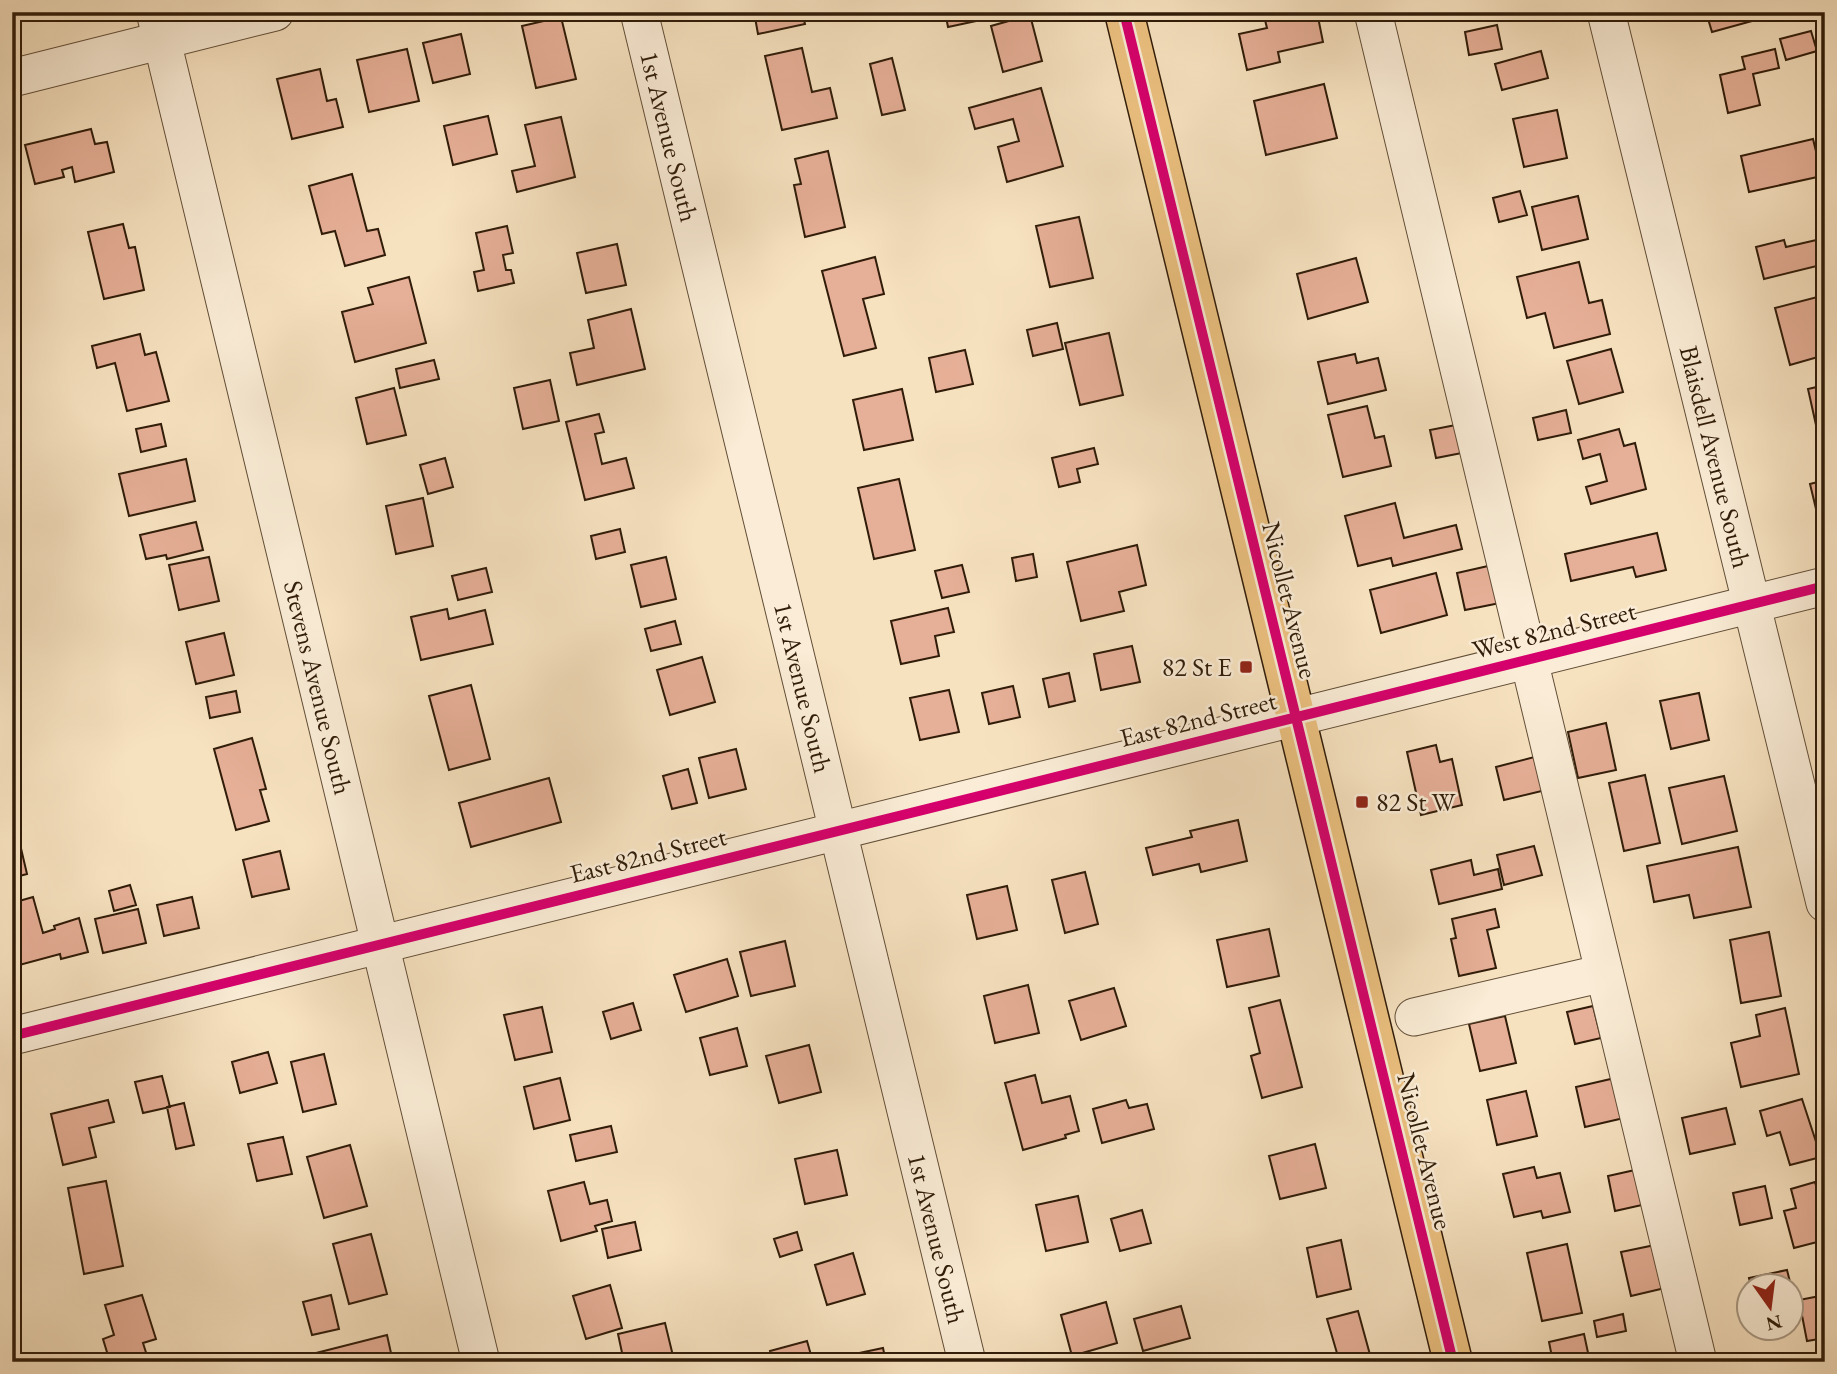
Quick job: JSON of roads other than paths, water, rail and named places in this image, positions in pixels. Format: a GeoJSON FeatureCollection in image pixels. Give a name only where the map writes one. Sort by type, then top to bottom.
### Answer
{"type":"FeatureCollection","features":[{"type":"Feature","properties":{"kind":"main road","name":"Nicollet Avenue"},"geometry":{"type":"LineString","coordinates":[[1124,12],[1453,1362]]}},
{"type":"Feature","properties":{"kind":"street"},"geometry":{"type":"LineString","coordinates":[[12,78],[159,26],[275,12]]}},
{"type":"Feature","properties":{"kind":"street","name":"1st Avenue South"},"geometry":{"type":"LineString","coordinates":[[639,12],[967,1362]]}},
{"type":"Feature","properties":{"kind":"street"},"geometry":{"type":"LineString","coordinates":[[1373,12],[1698,1362]]}},
{"type":"Feature","properties":{"kind":"street","name":"Blaisdell Avenue South"},"geometry":{"type":"LineString","coordinates":[[1605,12],[1825,903]]}},
{"type":"Feature","properties":{"kind":"street","name":"Stevens Avenue South"},"geometry":{"type":"LineString","coordinates":[[159,26],[481,1362]]}},
{"type":"Feature","properties":{"kind":"street","name":"West 82nd Street"},"geometry":{"type":"LineString","coordinates":[[1295,718],[1825,586]]}},
{"type":"Feature","properties":{"kind":"street","name":"East 82nd Street"},"geometry":{"type":"LineString","coordinates":[[12,1036],[1295,718]]}},
{"type":"Feature","properties":{"kind":"street"},"geometry":{"type":"LineString","coordinates":[[1413,1017],[1604,973]]}},
{"type":"Feature","properties":{"kind":"place","name":"82 St E"},"geometry":{"type":"Point","coordinates":[1246,667]}},
{"type":"Feature","properties":{"kind":"place","name":"82 St W"},"geometry":{"type":"Point","coordinates":[1362,802]}}]}
